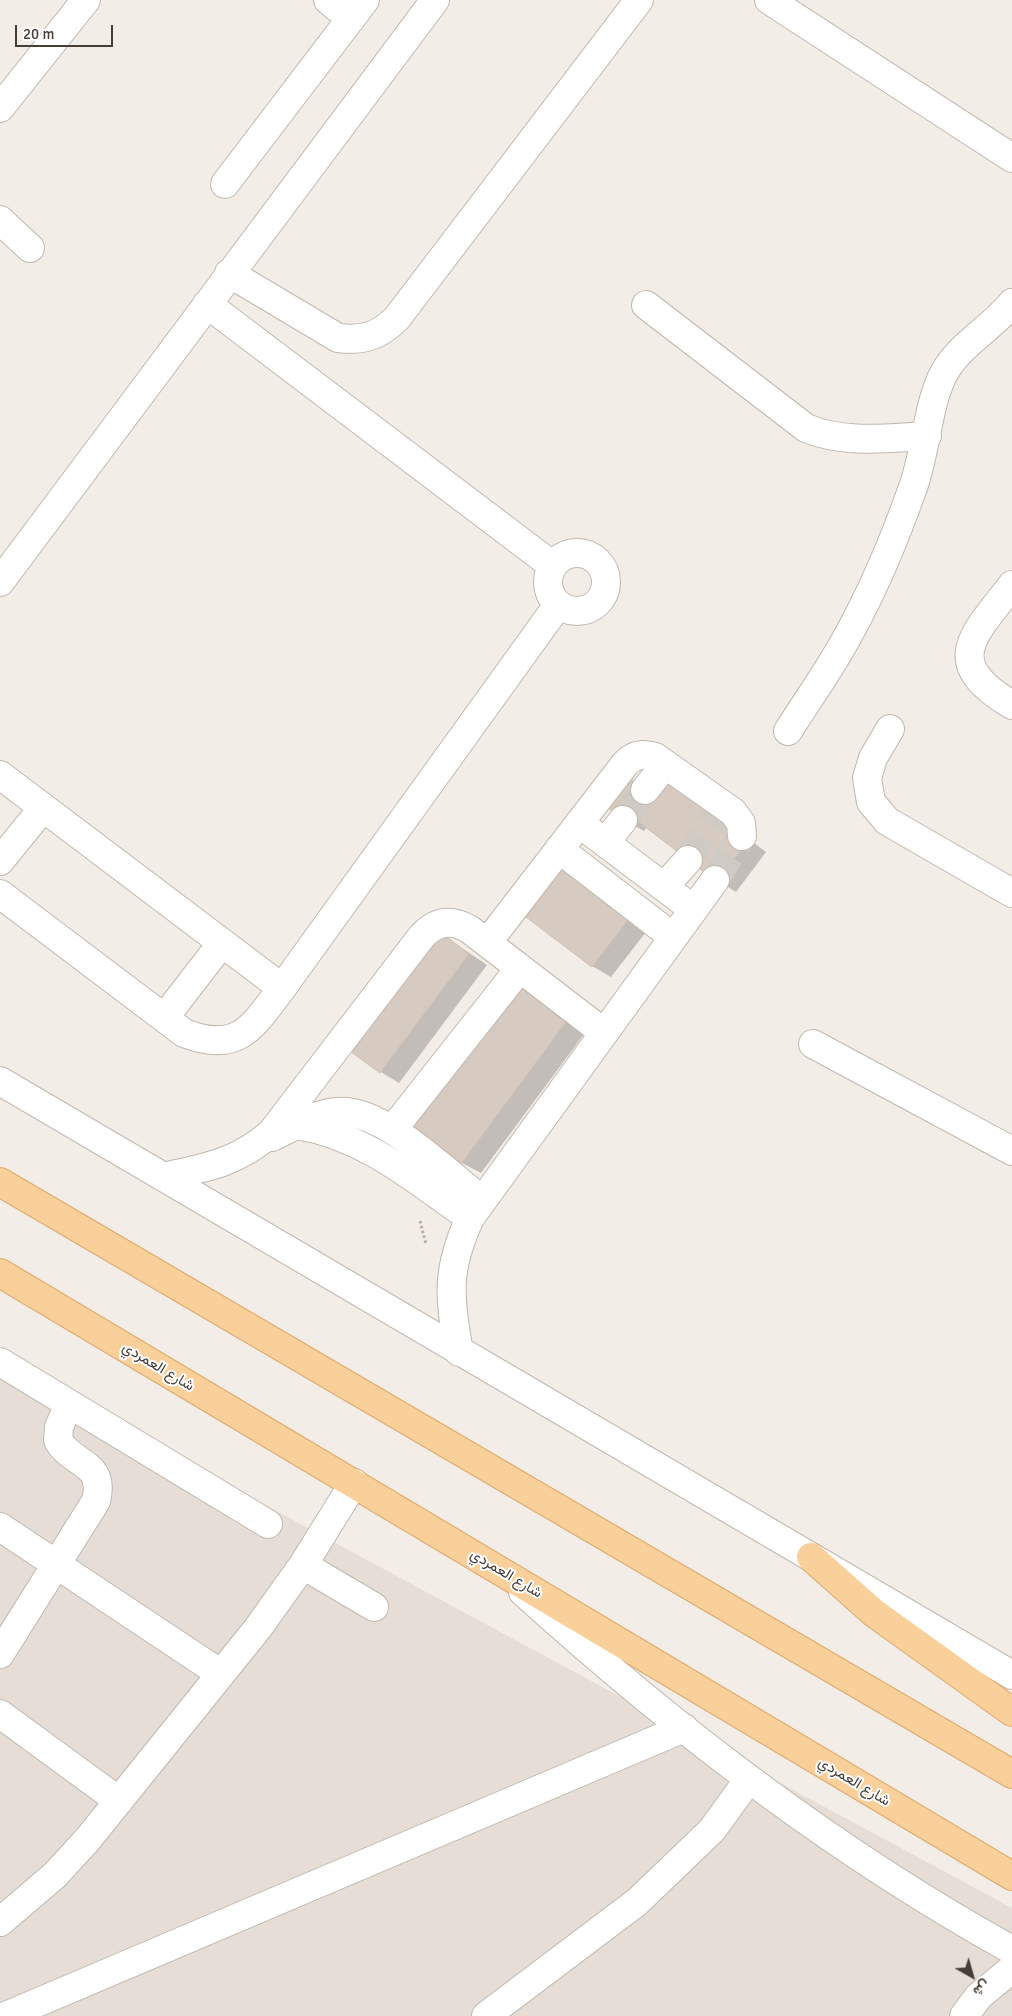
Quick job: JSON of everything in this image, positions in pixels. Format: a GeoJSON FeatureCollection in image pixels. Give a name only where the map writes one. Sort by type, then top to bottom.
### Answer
{"type":"FeatureCollection","features":[{"type":"Feature","properties":{"kind":"main road"},"geometry":{"type":"LineString","coordinates":[[0,1182],[1012,1774]]}},
{"type":"Feature","properties":{"kind":"main road","name":"شارع العمردي"},"geometry":{"type":"LineString","coordinates":[[0,1273],[1012,1876]]}},
{"type":"Feature","properties":{"kind":"main road"},"geometry":{"type":"LineString","coordinates":[[811,1557],[874,1613],[1012,1712]]}},
{"type":"Feature","properties":{"kind":"street"},"geometry":{"type":"LineString","coordinates":[[0,108],[86,0]]}},
{"type":"Feature","properties":{"kind":"street"},"geometry":{"type":"LineString","coordinates":[[225,184],[358,9],[328,0]]}},
{"type":"Feature","properties":{"kind":"street"},"geometry":{"type":"LineString","coordinates":[[0,582],[8,553],[207,304],[435,0]]}},
{"type":"Feature","properties":{"kind":"street"},"geometry":{"type":"LineString","coordinates":[[230,273],[338,338],[355,340],[371,338],[386,330],[639,0]]}},
{"type":"Feature","properties":{"kind":"street"},"geometry":{"type":"LineString","coordinates":[[770,0],[1012,158]]}},
{"type":"Feature","properties":{"kind":"street"},"geometry":{"type":"LineString","coordinates":[[0,220],[30,248]]}},
{"type":"Feature","properties":{"kind":"street"},"geometry":{"type":"LineString","coordinates":[[788,731],[850,632],[873,585],[914,487],[927,436],[932,404],[944,373],[964,347],[985,330],[1012,303]]}},
{"type":"Feature","properties":{"kind":"street"},"geometry":{"type":"LineString","coordinates":[[207,304],[553,566]]}},
{"type":"Feature","properties":{"kind":"street"},"geometry":{"type":"LineString","coordinates":[[646,305],[806,428],[824,436],[843,439],[927,436]]}},
{"type":"Feature","properties":{"kind":"street"},"geometry":{"type":"LineString","coordinates":[[571,554],[591,557],[599,564],[604,573],[606,583],[603,594],[588,609],[568,610],[558,605],[548,586],[553,566],[561,558],[571,554]]}},
{"type":"Feature","properties":{"kind":"street"},"geometry":{"type":"LineString","coordinates":[[1012,585],[975,633],[970,649],[971,666],[978,681],[1012,705]]}},
{"type":"Feature","properties":{"kind":"street"},"geometry":{"type":"LineString","coordinates":[[0,894],[184,1033],[205,1041],[228,1040],[248,1030],[282,988],[558,605]]}},
{"type":"Feature","properties":{"kind":"street"},"geometry":{"type":"LineString","coordinates":[[890,729],[873,758],[867,778],[871,802],[887,821],[1012,893]]}},
{"type":"Feature","properties":{"kind":"street"},"geometry":{"type":"LineString","coordinates":[[487,943],[630,758],[636,755],[649,755],[665,765],[719,810],[738,817],[742,836]]}},
{"type":"Feature","properties":{"kind":"street"},"geometry":{"type":"LineString","coordinates":[[645,790],[665,765]]}},
{"type":"Feature","properties":{"kind":"street"},"geometry":{"type":"LineString","coordinates":[[0,775],[282,988]]}},
{"type":"Feature","properties":{"kind":"street"},"geometry":{"type":"LineString","coordinates":[[0,861],[43,808]]}},
{"type":"Feature","properties":{"kind":"street"},"geometry":{"type":"LineString","coordinates":[[605,843],[623,820]]}},
{"type":"Feature","properties":{"kind":"street"},"geometry":{"type":"LineString","coordinates":[[579,823],[693,909]]}},
{"type":"Feature","properties":{"kind":"street"},"geometry":{"type":"LineString","coordinates":[[559,849],[666,932]]}},
{"type":"Feature","properties":{"kind":"street"},"geometry":{"type":"LineString","coordinates":[[664,887],[688,860]]}},
{"type":"Feature","properties":{"kind":"street"},"geometry":{"type":"LineString","coordinates":[[459,1352],[451,1310],[450,1284],[454,1261],[476,1209],[596,1026],[666,932],[693,909],[714,880]]}},
{"type":"Feature","properties":{"kind":"street"},"geometry":{"type":"LineString","coordinates":[[259,1144],[283,1120],[429,928],[449,922],[459,924],[596,1026]]}},
{"type":"Feature","properties":{"kind":"street"},"geometry":{"type":"LineString","coordinates":[[164,1018],[222,943]]}},
{"type":"Feature","properties":{"kind":"street"},"geometry":{"type":"LineString","coordinates":[[393,1129],[520,968]]}},
{"type":"Feature","properties":{"kind":"street"},"geometry":{"type":"LineString","coordinates":[[814,1044],[1012,1151]]}},
{"type":"Feature","properties":{"kind":"street"},"geometry":{"type":"LineString","coordinates":[[0,1081],[1012,1675]]}},
{"type":"Feature","properties":{"kind":"street"},"geometry":{"type":"LineString","coordinates":[[163,1177],[229,1161],[296,1126],[324,1114],[338,1112],[367,1116],[393,1129],[476,1209]]}},
{"type":"Feature","properties":{"kind":"street"},"geometry":{"type":"LineString","coordinates":[[296,1126],[332,1132],[364,1146],[476,1209]]}},
{"type":"Feature","properties":{"kind":"street"},"geometry":{"type":"LineString","coordinates":[[0,1362],[268,1524]]}},
{"type":"Feature","properties":{"kind":"street"},"geometry":{"type":"LineString","coordinates":[[0,1654],[96,1502],[99,1491],[98,1480],[93,1471],[66,1451],[58,1440],[59,1427],[69,1404]]}},
{"type":"Feature","properties":{"kind":"street"},"geometry":{"type":"LineString","coordinates":[[0,1922],[55,1875],[119,1801],[258,1628],[303,1565],[354,1483]]}},
{"type":"Feature","properties":{"kind":"street"},"geometry":{"type":"LineString","coordinates":[[0,1527],[221,1674]]}},
{"type":"Feature","properties":{"kind":"street"},"geometry":{"type":"LineString","coordinates":[[303,1565],[374,1607]]}},
{"type":"Feature","properties":{"kind":"street"},"geometry":{"type":"LineString","coordinates":[[496,1568],[557,1623],[749,1779],[857,1857],[914,1893],[1012,1950]]}},
{"type":"Feature","properties":{"kind":"street"},"geometry":{"type":"LineString","coordinates":[[0,1714],[119,1801]]}},
{"type":"Feature","properties":{"kind":"street"},"geometry":{"type":"LineString","coordinates":[[6,2016],[684,1728]]}},
{"type":"Feature","properties":{"kind":"street"},"geometry":{"type":"LineString","coordinates":[[486,2016],[638,1902],[712,1830],[749,1779]]}},
{"type":"Feature","properties":{"kind":"street"},"geometry":{"type":"LineString","coordinates":[[964,2016],[979,1996],[1012,1969]]}},
{"type":"Feature","properties":{"kind":"path"},"geometry":{"type":"LineString","coordinates":[[419,1218],[425,1238],[426,1252]]}},
{"type":"Feature","properties":{"kind":"shaded area"},"geometry":{"type":"Polygon","coordinates":[[[0,1362],[1012,1908],[1012,2016],[0,2016],[0,1362]]]}},
{"type":"Feature","properties":{"kind":"building"},"geometry":{"type":"Polygon","coordinates":[[[625,774],[653,796],[630,825],[602,803],[625,774]]]}},
{"type":"Feature","properties":{"kind":"building"},"geometry":{"type":"Polygon","coordinates":[[[666,778],[748,841],[717,882],[635,819],[666,778]]]}},
{"type":"Feature","properties":{"kind":"building"},"geometry":{"type":"Polygon","coordinates":[[[565,865],[631,916],[592,967],[526,917],[565,865]]]}},
{"type":"Feature","properties":{"kind":"building"},"geometry":{"type":"Polygon","coordinates":[[[436,929],[469,954],[380,1073],[347,1049],[436,929]]]}},
{"type":"Feature","properties":{"kind":"building"},"geometry":{"type":"Polygon","coordinates":[[[517,980],[569,1018],[461,1164],[409,1125],[517,980]]]}},
{"type":"Feature","properties":{"kind":"tunnel"},"geometry":{"type":"LineString","coordinates":[[623,820],[645,790]]}},
{"type":"Feature","properties":{"kind":"tunnel"},"geometry":{"type":"LineString","coordinates":[[688,860],[716,816]]}},
{"type":"Feature","properties":{"kind":"tunnel"},"geometry":{"type":"LineString","coordinates":[[715,880],[742,836]]}}]}
